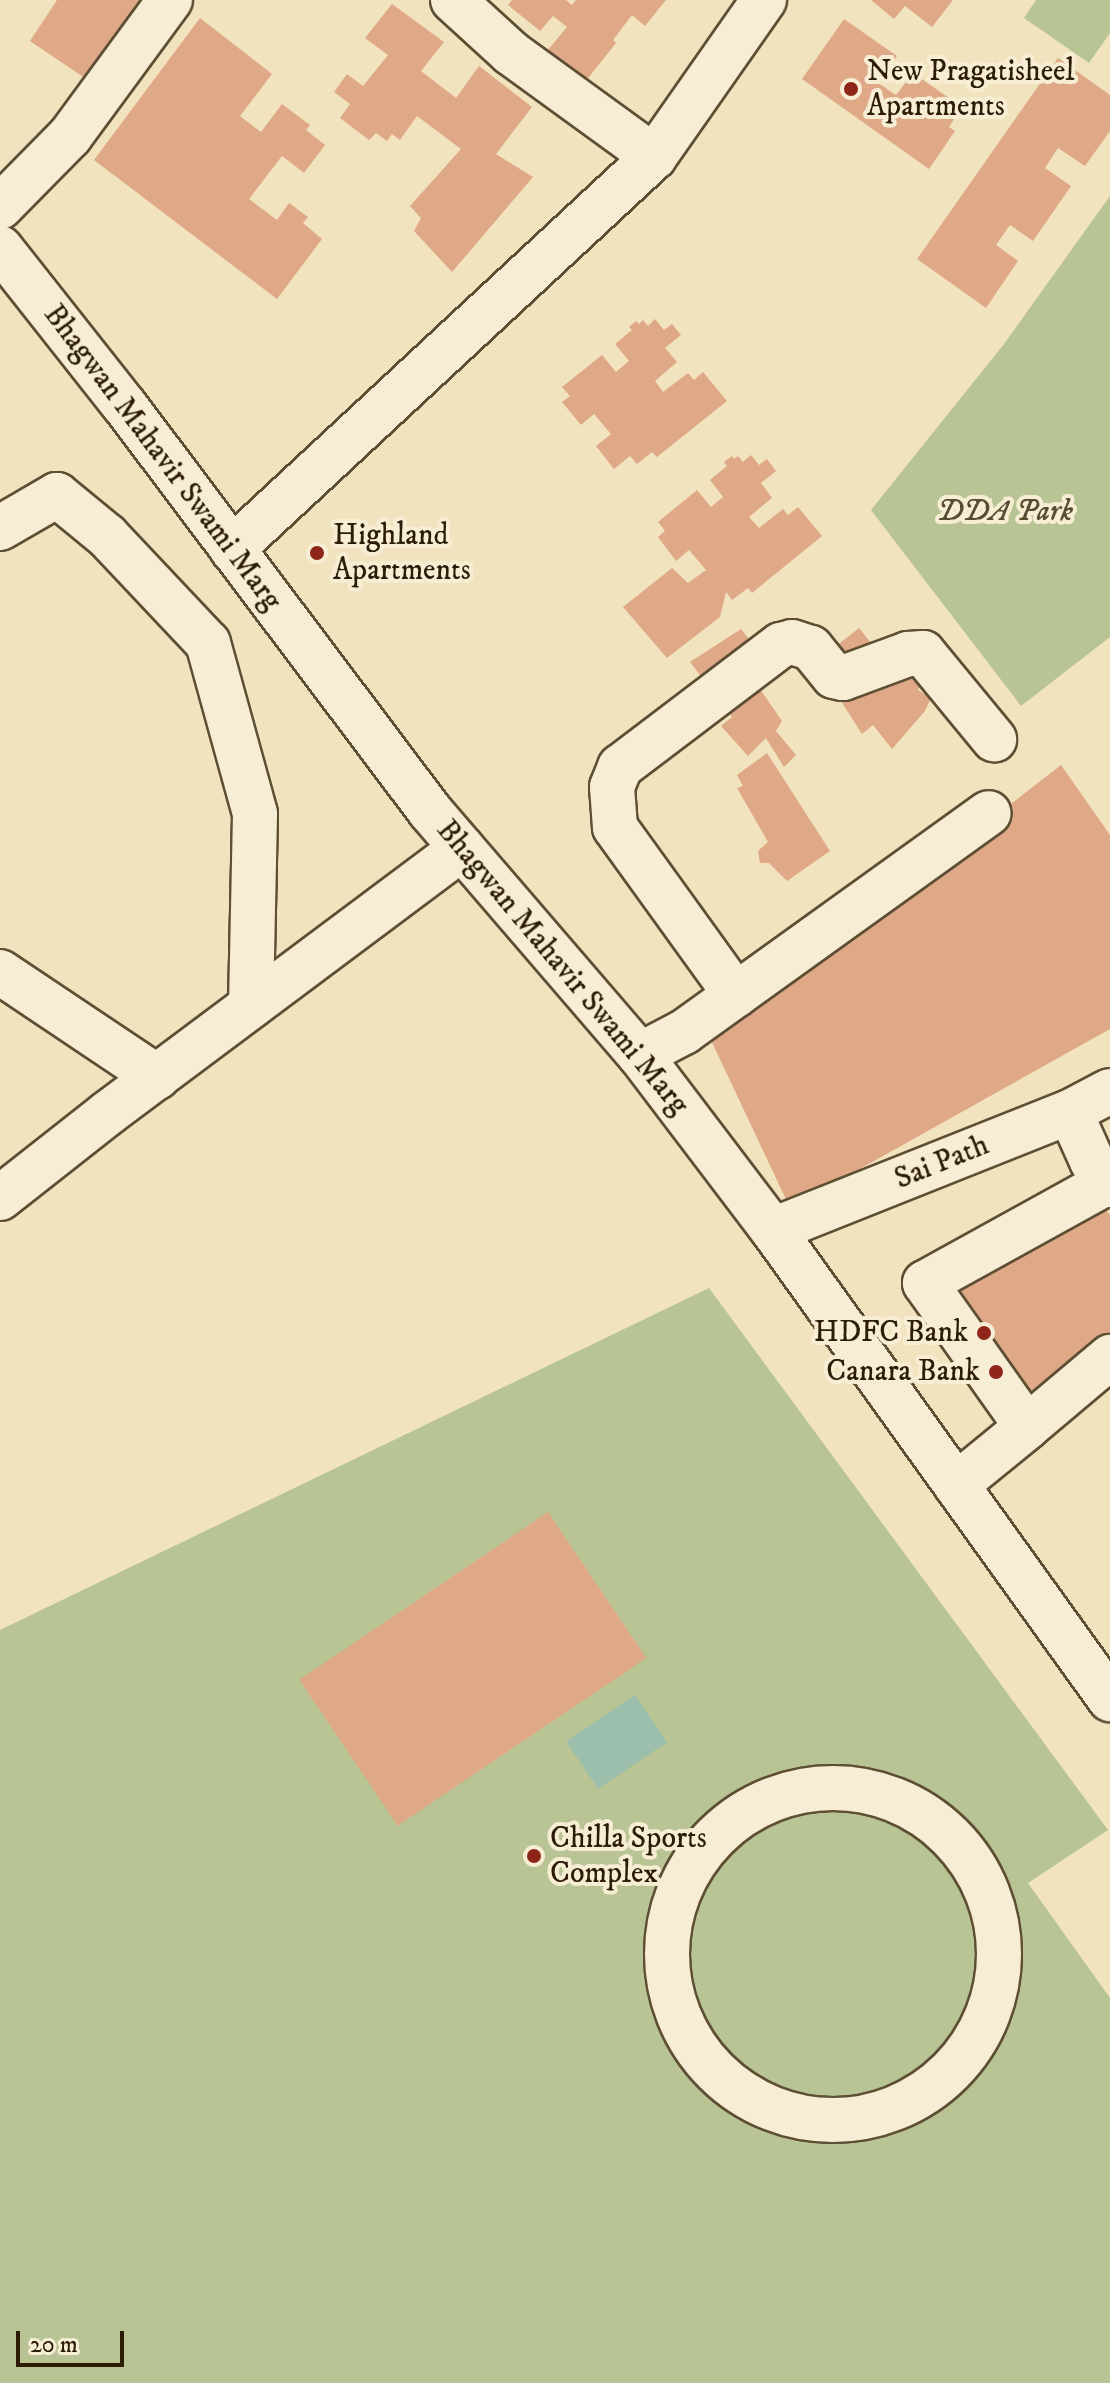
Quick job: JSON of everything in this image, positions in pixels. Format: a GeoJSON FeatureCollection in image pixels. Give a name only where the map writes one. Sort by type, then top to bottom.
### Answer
{"type":"FeatureCollection","features":[{"type":"Feature","properties":{"kind":"street"},"geometry":{"type":"LineString","coordinates":[[0,207],[70,136],[170,0]]}},
{"type":"Feature","properties":{"kind":"street"},"geometry":{"type":"LineString","coordinates":[[453,0],[511,53],[654,157]]}},
{"type":"Feature","properties":{"kind":"street"},"geometry":{"type":"LineString","coordinates":[[232,549],[654,157],[764,0]]}},
{"type":"Feature","properties":{"kind":"street","name":"Bhagwan Mahavir Swami Marg"},"geometry":{"type":"LineString","coordinates":[[0,248],[462,848],[640,1055],[773,1230],[956,1485],[1104,1677]]}},
{"type":"Feature","properties":{"kind":"street"},"geometry":{"type":"LineString","coordinates":[[0,528],[57,495],[107,536],[208,643],[255,814],[251,1006]]}},
{"type":"Feature","properties":{"kind":"street"},"geometry":{"type":"LineString","coordinates":[[736,995],[615,827],[612,787],[620,767],[781,645],[792,642],[811,648],[834,676],[843,678],[908,654],[923,653],[929,656],[994,739]]}},
{"type":"Feature","properties":{"kind":"street"},"geometry":{"type":"LineString","coordinates":[[640,1055],[684,1032],[989,813]]}},
{"type":"Feature","properties":{"kind":"street"},"geometry":{"type":"LineString","coordinates":[[0,1198],[462,848]]}},
{"type":"Feature","properties":{"kind":"street"},"geometry":{"type":"LineString","coordinates":[[0,972],[157,1077]]}},
{"type":"Feature","properties":{"kind":"street","name":"Sai Path"},"geometry":{"type":"LineString","coordinates":[[773,1230],[1070,1112],[1110,1091]]}},
{"type":"Feature","properties":{"kind":"street"},"geometry":{"type":"LineString","coordinates":[[1027,1427],[925,1283],[1109,1184],[1092,1161],[1070,1112]]}},
{"type":"Feature","properties":{"kind":"street"},"geometry":{"type":"LineString","coordinates":[[956,1485],[1110,1357]]}},
{"type":"Feature","properties":{"kind":"street"},"geometry":{"type":"LineString","coordinates":[[845,1788],[876,1793],[908,1806],[935,1823],[977,1872],[990,1901],[997,1933],[998,1966],[992,1998],[970,2047],[949,2072],[915,2098],[885,2111],[854,2119],[799,2117],[769,2107],[740,2091],[715,2071],[695,2045],[676,2006],[669,1975],[671,1920],[685,1879],[702,1852],[725,1828],[751,1809],[781,1796],[813,1789],[845,1788]]}},
{"type":"Feature","properties":{"kind":"green space"},"geometry":{"type":"Polygon","coordinates":[[[1036,0],[1110,0],[1110,33],[1089,63],[1024,18],[1036,0]]]}},
{"type":"Feature","properties":{"kind":"green space","name":"DDA Park"},"geometry":{"type":"Polygon","coordinates":[[[1110,196],[1110,637],[1021,706],[871,510],[1004,344],[1110,196]]]}},
{"type":"Feature","properties":{"kind":"green space","name":"Chilla Sports Complex"},"geometry":{"type":"Polygon","coordinates":[[[709,1288],[1108,1830],[1028,1883],[1110,1998],[1110,2383],[0,2383],[0,1630],[709,1288]]]}},
{"type":"Feature","properties":{"kind":"shaded area"},"geometry":{"type":"Polygon","coordinates":[[[635,1695],[667,1742],[598,1789],[566,1741],[635,1695]]]}},
{"type":"Feature","properties":{"kind":"building"},"geometry":{"type":"Polygon","coordinates":[[[57,0],[160,0],[101,89],[30,41],[57,0]]]}},
{"type":"Feature","properties":{"kind":"building"},"geometry":{"type":"Polygon","coordinates":[[[512,0],[566,0],[572,5],[576,0],[666,0],[645,26],[632,15],[613,40],[616,43],[585,82],[547,51],[567,27],[553,16],[540,31],[508,5],[512,0]]]}},
{"type":"Feature","properties":{"kind":"building"},"geometry":{"type":"Polygon","coordinates":[[[871,0],[953,0],[932,27],[905,6],[894,19],[871,0]]]}},
{"type":"Feature","properties":{"kind":"building"},"geometry":{"type":"Polygon","coordinates":[[[392,4],[444,42],[421,71],[456,98],[479,66],[532,107],[496,154],[533,177],[452,272],[414,231],[421,218],[410,206],[461,149],[417,116],[400,140],[392,134],[387,141],[376,133],[369,140],[340,118],[350,104],[334,92],[347,74],[363,86],[388,55],[365,38],[392,4]]]}},
{"type":"Feature","properties":{"kind":"building"},"geometry":{"type":"Polygon","coordinates":[[[200,18],[272,74],[240,116],[261,132],[282,104],[310,125],[306,130],[325,145],[304,173],[282,156],[249,199],[277,220],[289,203],[308,217],[303,223],[322,239],[277,299],[94,160],[200,18]]]}},
{"type":"Feature","properties":{"kind":"building","name":"New Pragatisheel Apartments"},"geometry":{"type":"Polygon","coordinates":[[[844,19],[897,56],[878,83],[896,95],[913,73],[962,107],[949,127],[955,131],[929,169],[802,79],[844,19]]]}},
{"type":"Feature","properties":{"kind":"building"},"geometry":{"type":"Polygon","coordinates":[[[1058,58],[1110,95],[1110,131],[1085,166],[1058,148],[1045,168],[1071,186],[1033,241],[1010,225],[996,245],[1018,261],[986,308],[917,259],[1058,58]]]}},
{"type":"Feature","properties":{"kind":"building"},"geometry":{"type":"Polygon","coordinates":[[[655,319],[664,330],[672,324],[681,335],[665,348],[677,362],[655,381],[663,392],[688,373],[694,380],[703,372],[727,401],[657,457],[652,452],[637,464],[630,456],[614,469],[596,446],[611,434],[594,414],[581,425],[562,402],[570,396],[562,387],[602,355],[616,372],[629,361],[615,344],[632,330],[629,327],[636,321],[639,324],[643,320],[648,326],[655,319]]]}},
{"type":"Feature","properties":{"kind":"building"},"geometry":{"type":"Polygon","coordinates":[[[751,455],[759,465],[767,459],[776,471],[761,483],[772,498],[749,517],[759,528],[783,509],[788,515],[798,507],[822,536],[752,593],[748,588],[732,600],[726,592],[720,617],[667,658],[623,607],[672,568],[688,583],[706,570],[689,550],[676,561],[658,537],[665,531],[658,522],[697,490],[711,507],[723,497],[710,480],[727,466],[724,462],[732,456],[734,459],[738,456],[743,462],[751,455]]]}},
{"type":"Feature","properties":{"kind":"building"},"geometry":{"type":"Polygon","coordinates":[[[859,628],[899,678],[914,672],[922,684],[918,690],[931,698],[925,711],[892,749],[873,725],[862,734],[816,662],[859,628]]]}},
{"type":"Feature","properties":{"kind":"building"},"geometry":{"type":"Polygon","coordinates":[[[741,629],[756,648],[744,666],[782,721],[776,731],[796,755],[784,767],[766,738],[748,756],[721,726],[732,717],[690,662],[741,629]]]}},
{"type":"Feature","properties":{"kind":"building"},"geometry":{"type":"Polygon","coordinates":[[[767,753],[830,851],[787,881],[769,863],[760,863],[758,851],[768,842],[737,788],[743,786],[737,775],[767,753]]]}},
{"type":"Feature","properties":{"kind":"building"},"geometry":{"type":"Polygon","coordinates":[[[1061,765],[1110,835],[1110,1029],[790,1208],[710,1038],[1061,765]]]}},
{"type":"Feature","properties":{"kind":"building"},"geometry":{"type":"Polygon","coordinates":[[[1102,1205],[1110,1215],[1110,1338],[1023,1406],[952,1290],[1102,1205]]]}},
{"type":"Feature","properties":{"kind":"building"},"geometry":{"type":"Polygon","coordinates":[[[548,1512],[646,1658],[398,1826],[299,1680],[548,1512]]]}},
{"type":"Feature","properties":{"kind":"place","name":"New Pragatisheel Apartments"},"geometry":{"type":"Point","coordinates":[851,89]}},
{"type":"Feature","properties":{"kind":"place","name":"Highland Apartments"},"geometry":{"type":"Point","coordinates":[317,553]}},
{"type":"Feature","properties":{"kind":"place","name":"HDFC Bank"},"geometry":{"type":"Point","coordinates":[984,1333]}},
{"type":"Feature","properties":{"kind":"place","name":"Canara Bank"},"geometry":{"type":"Point","coordinates":[996,1372]}},
{"type":"Feature","properties":{"kind":"place","name":"Chilla Sports Complex"},"geometry":{"type":"Point","coordinates":[534,1856]}}]}
